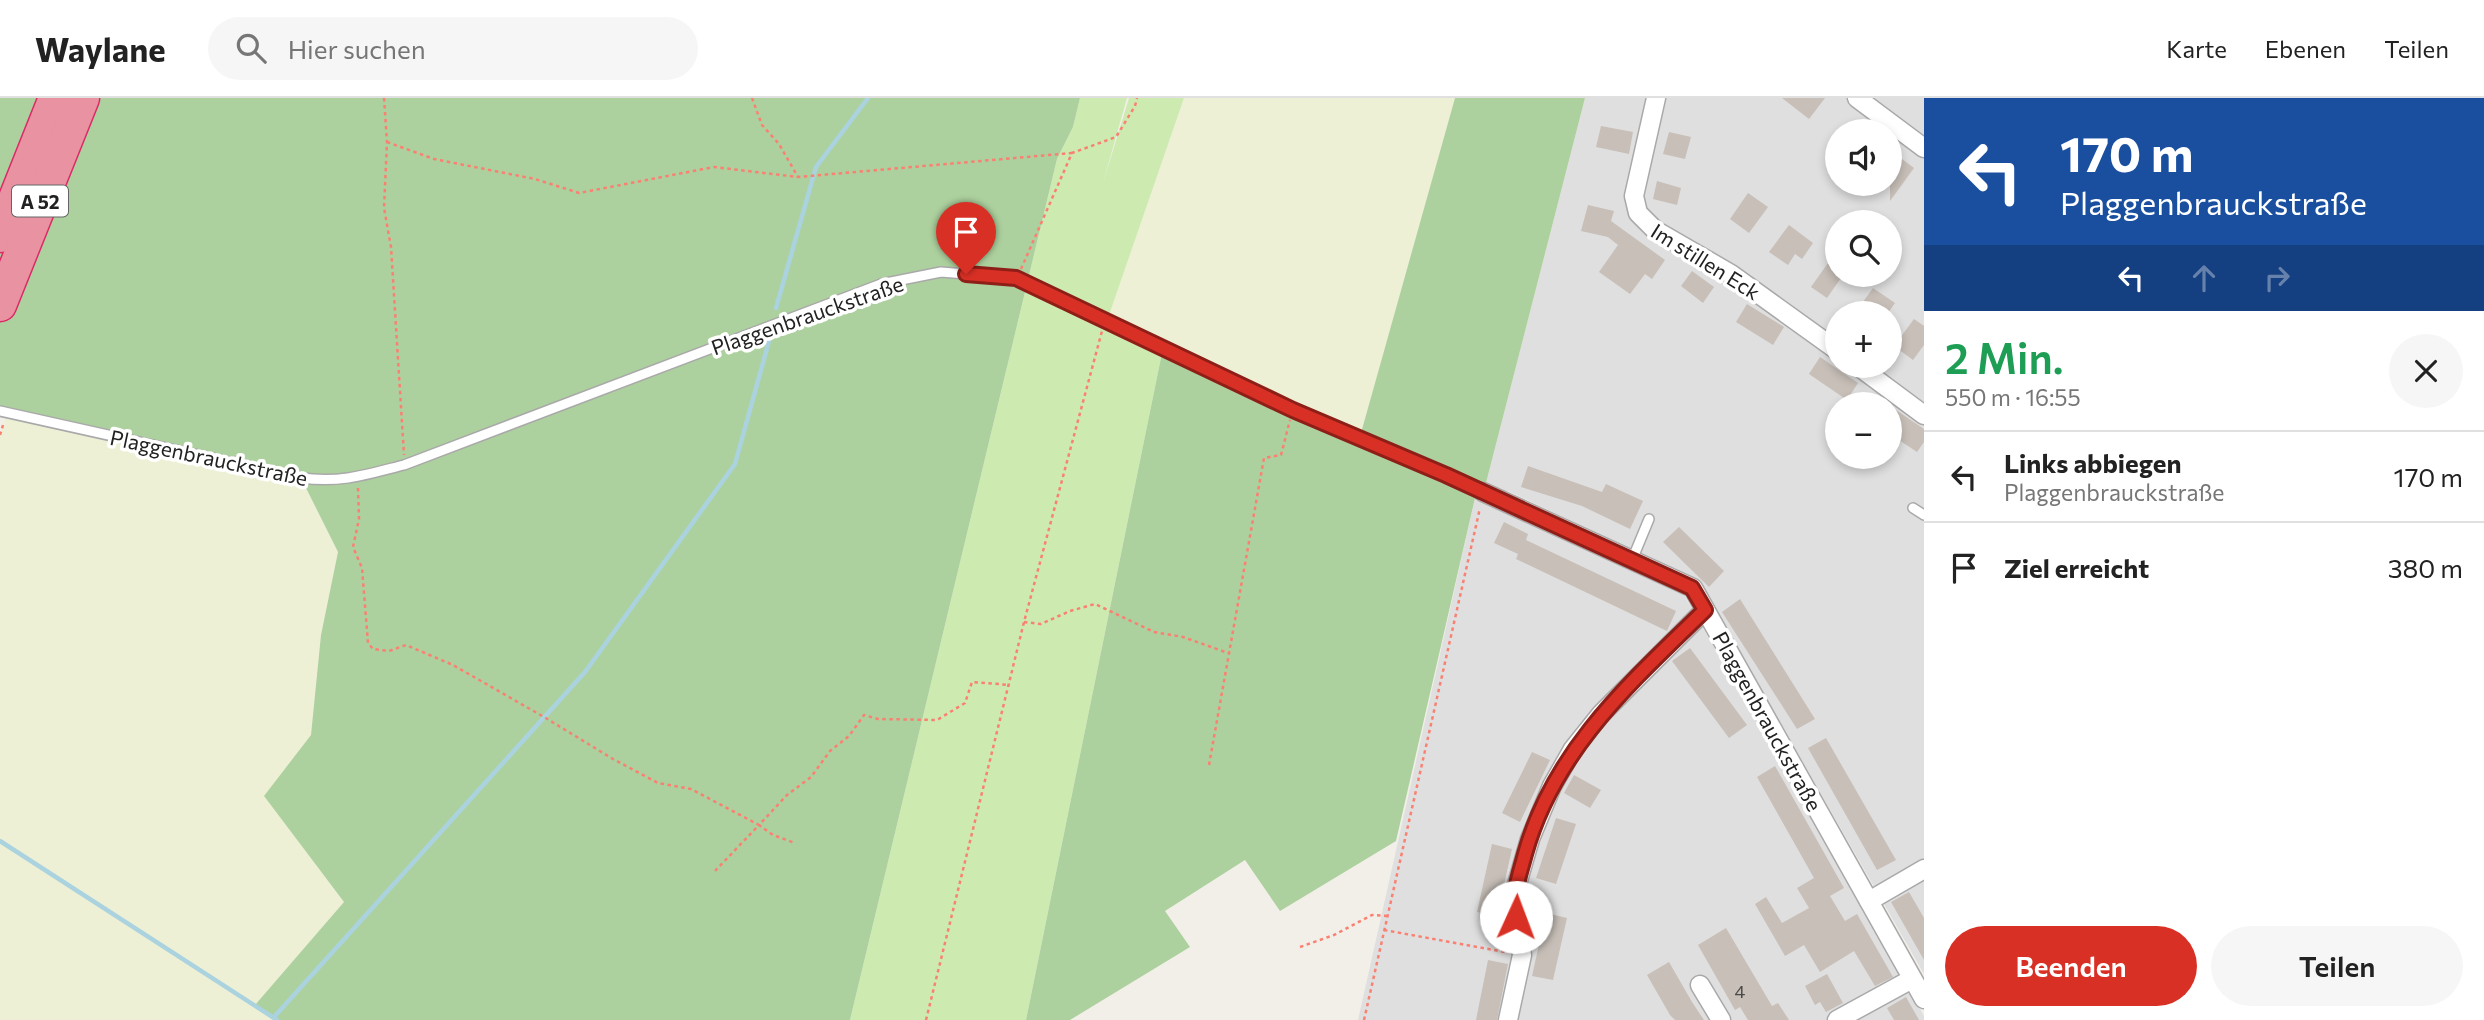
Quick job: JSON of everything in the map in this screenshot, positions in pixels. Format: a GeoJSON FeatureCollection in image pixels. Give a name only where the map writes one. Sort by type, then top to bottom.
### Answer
{"type":"FeatureCollection","features":[{"type":"Feature","properties":{"kind":"highway","name":"A 52"},"geometry":{"type":"LineString","coordinates":[[0,236],[55,98]]}},
{"type":"Feature","properties":{"kind":"highway","name":"A 52"},"geometry":{"type":"LineString","coordinates":[[0,305],[83,98]]}},
{"type":"Feature","properties":{"kind":"street","name":"Im stillen Eck"},"geometry":{"type":"LineString","coordinates":[[1656,98],[1634,196],[1638,213],[1655,230],[1731,274],[1825,342]]}},
{"type":"Feature","properties":{"kind":"street"},"geometry":{"type":"LineString","coordinates":[[1857,98],[1924,148]]}},
{"type":"Feature","properties":{"kind":"street"},"geometry":{"type":"LineString","coordinates":[[1874,378],[1924,415]]}},
{"type":"Feature","properties":{"kind":"street","name":"Plaggenbrauckstraße"},"geometry":{"type":"LineString","coordinates":[[1483,492],[1692,588],[1924,999]]}},
{"type":"Feature","properties":{"kind":"street"},"geometry":{"type":"LineString","coordinates":[[1508,1020],[1522,955],[1513,898],[1530,839],[1552,786],[1573,749],[1601,714],[1705,610]]}},
{"type":"Feature","properties":{"kind":"street"},"geometry":{"type":"LineString","coordinates":[[1869,901],[1924,869]]}},
{"type":"Feature","properties":{"kind":"street"},"geometry":{"type":"LineString","coordinates":[[1837,1020],[1912,979]]}},
{"type":"Feature","properties":{"kind":"street"},"geometry":{"type":"LineString","coordinates":[[1700,985],[1721,1020]]}},
{"type":"Feature","properties":{"kind":"lane","name":"Plaggenbrauckstraße"},"geometry":{"type":"LineString","coordinates":[[0,411],[301,478],[328,481],[357,477],[404,465],[881,285],[941,272],[1016,278],[1293,410],[1483,492]]}},
{"type":"Feature","properties":{"kind":"lane"},"geometry":{"type":"LineString","coordinates":[[1913,508],[1924,516]]}},
{"type":"Feature","properties":{"kind":"lane"},"geometry":{"type":"LineString","coordinates":[[1632,560],[1649,519]]}},
{"type":"Feature","properties":{"kind":"path"},"geometry":{"type":"LineString","coordinates":[[384,98],[387,142],[384,208],[391,247],[404,465]]}},
{"type":"Feature","properties":{"kind":"path"},"geometry":{"type":"LineString","coordinates":[[752,98],[762,125],[779,144],[799,177]]}},
{"type":"Feature","properties":{"kind":"path"},"geometry":{"type":"LineString","coordinates":[[387,142],[434,159],[535,179],[579,193],[714,167],[799,177],[1072,153],[1115,137],[1135,106],[1137,98]]}},
{"type":"Feature","properties":{"kind":"path"},"geometry":{"type":"LineString","coordinates":[[1016,278],[1072,153]]}},
{"type":"Feature","properties":{"kind":"path"},"geometry":{"type":"LineString","coordinates":[[926,1020],[1024,622],[1105,321]]}},
{"type":"Feature","properties":{"kind":"path"},"geometry":{"type":"LineString","coordinates":[[1209,765],[1264,458],[1281,455],[1293,410]]}},
{"type":"Feature","properties":{"kind":"path"},"geometry":{"type":"LineString","coordinates":[[357,477],[359,519],[353,547],[362,568],[368,643],[373,649],[389,651],[406,645],[453,665],[658,783],[691,789],[759,825],[772,835],[795,844]]}},
{"type":"Feature","properties":{"kind":"path"},"geometry":{"type":"LineString","coordinates":[[1364,1020],[1483,492]]}},
{"type":"Feature","properties":{"kind":"path"},"geometry":{"type":"LineString","coordinates":[[1024,622],[1041,624],[1094,604],[1154,632],[1183,637],[1228,653]]}},
{"type":"Feature","properties":{"kind":"path"},"geometry":{"type":"LineString","coordinates":[[715,871],[787,795],[811,777],[830,751],[849,736],[864,715],[878,719],[937,720],[965,703],[972,682],[1010,685]]}},
{"type":"Feature","properties":{"kind":"path"},"geometry":{"type":"LineString","coordinates":[[1300,947],[1334,935],[1372,915],[1388,916]]}},
{"type":"Feature","properties":{"kind":"path"},"geometry":{"type":"LineString","coordinates":[[1384,930],[1522,955]]}},
{"type":"Feature","properties":{"kind":"shaded area"},"geometry":{"type":"Polygon","coordinates":[[[1585,98],[1924,98],[1924,974],[1699,581],[1508,491],[1504,493],[1486,483],[1585,98]]]}},
{"type":"Feature","properties":{"kind":"shaded area"},"geometry":{"type":"Polygon","coordinates":[[[1475,498],[1684,595],[1890,954],[1924,1020],[1358,1020],[1475,498]]]}},
{"type":"Feature","properties":{"kind":"green space"},"geometry":{"type":"Polygon","coordinates":[[[0,98],[1080,98],[1073,127],[1057,159],[850,1020],[277,1020],[255,1005],[344,902],[264,796],[311,735],[321,635],[338,552],[301,478],[0,411],[0,98]]]}},
{"type":"Feature","properties":{"kind":"green space"},"geometry":{"type":"Polygon","coordinates":[[[1080,98],[1127,98],[1103,183],[1129,98],[1184,98],[1108,318],[1083,310],[1164,343],[1026,1020],[850,1020],[1057,159],[1073,127],[1080,98]]]}},
{"type":"Feature","properties":{"kind":"green space"},"geometry":{"type":"Polygon","coordinates":[[[1184,98],[1455,98],[1361,434],[1108,318],[1184,98]]]}},
{"type":"Feature","properties":{"kind":"green space"},"geometry":{"type":"Polygon","coordinates":[[[1455,98],[1585,98],[1486,483],[1481,482],[1475,498],[1396,841],[1280,911],[1245,860],[1165,911],[1190,947],[1070,1020],[1026,1020],[1164,343],[1361,433],[1455,98]]]}},
{"type":"Feature","properties":{"kind":"green space"},"geometry":{"type":"Polygon","coordinates":[[[7,413],[301,478],[338,552],[321,635],[311,735],[265,797],[344,902],[255,1005],[273,1020],[0,1020],[0,435],[7,413]]]}},
{"type":"Feature","properties":{"kind":"building"},"geometry":{"type":"Polygon","coordinates":[[[1782,98],[1825,98],[1809,119],[1782,98]]]}},
{"type":"Feature","properties":{"kind":"building"},"geometry":{"type":"Polygon","coordinates":[[[1601,126],[1633,132],[1629,154],[1596,147],[1601,126]]]}},
{"type":"Feature","properties":{"kind":"building"},"geometry":{"type":"Polygon","coordinates":[[[1669,132],[1691,137],[1685,159],[1663,154],[1669,132]]]}},
{"type":"Feature","properties":{"kind":"building"},"geometry":{"type":"Polygon","coordinates":[[[1902,159],[1914,168],[1902,184],[1902,159]]]}},
{"type":"Feature","properties":{"kind":"building"},"geometry":{"type":"Polygon","coordinates":[[[1657,181],[1681,188],[1677,205],[1653,199],[1657,181]]]}},
{"type":"Feature","properties":{"kind":"building"},"geometry":{"type":"Polygon","coordinates":[[[1748,193],[1768,207],[1749,233],[1730,219],[1748,193]]]}},
{"type":"Feature","properties":{"kind":"building"},"geometry":{"type":"Polygon","coordinates":[[[1588,205],[1614,211],[1611,221],[1665,260],[1652,279],[1645,274],[1630,294],[1599,272],[1618,245],[1608,237],[1581,231],[1588,205]]]}},
{"type":"Feature","properties":{"kind":"building"},"geometry":{"type":"Polygon","coordinates":[[[1789,225],[1813,243],[1802,259],[1795,254],[1788,265],[1769,252],[1789,225]]]}},
{"type":"Feature","properties":{"kind":"building"},"geometry":{"type":"Polygon","coordinates":[[[1825,267],[1825,287],[1835,287],[1827,298],[1811,287],[1825,267]]]}},
{"type":"Feature","properties":{"kind":"building"},"geometry":{"type":"Polygon","coordinates":[[[1692,271],[1714,287],[1703,303],[1681,286],[1692,271]]]}},
{"type":"Feature","properties":{"kind":"building"},"geometry":{"type":"Polygon","coordinates":[[[1873,288],[1892,301],[1864,301],[1873,288]]]}},
{"type":"Feature","properties":{"kind":"building"},"geometry":{"type":"Polygon","coordinates":[[[1747,304],[1784,327],[1773,345],[1736,322],[1747,304]]]}},
{"type":"Feature","properties":{"kind":"building"},"geometry":{"type":"Polygon","coordinates":[[[1914,319],[1924,326],[1924,345],[1913,360],[1902,352],[1902,335],[1914,319]]]}},
{"type":"Feature","properties":{"kind":"building"},"geometry":{"type":"Polygon","coordinates":[[[1820,357],[1825,360],[1825,378],[1851,378],[1858,383],[1852,392],[1835,392],[1809,374],[1820,357]]]}},
{"type":"Feature","properties":{"kind":"building"},"geometry":{"type":"Polygon","coordinates":[[[1902,414],[1924,429],[1924,442],[1917,452],[1902,442],[1902,414]]]}},
{"type":"Feature","properties":{"kind":"building"},"geometry":{"type":"Polygon","coordinates":[[[1528,466],[1602,492],[1606,484],[1643,501],[1630,529],[1582,506],[1521,487],[1528,466]]]}},
{"type":"Feature","properties":{"kind":"building"},"geometry":{"type":"Polygon","coordinates":[[[1504,522],[1528,534],[1526,540],[1676,611],[1667,631],[1516,559],[1518,554],[1494,543],[1504,522]]]}},
{"type":"Feature","properties":{"kind":"building"},"geometry":{"type":"Polygon","coordinates":[[[1679,527],[1724,571],[1709,587],[1663,542],[1679,527]]]}},
{"type":"Feature","properties":{"kind":"building"},"geometry":{"type":"Polygon","coordinates":[[[1740,599],[1815,719],[1797,729],[1722,612],[1740,599]]]}},
{"type":"Feature","properties":{"kind":"building"},"geometry":{"type":"Polygon","coordinates":[[[1690,648],[1747,725],[1729,738],[1672,661],[1690,648]]]}},
{"type":"Feature","properties":{"kind":"building"},"geometry":{"type":"Polygon","coordinates":[[[1826,738],[1896,860],[1877,870],[1808,748],[1826,738]]]}},
{"type":"Feature","properties":{"kind":"building"},"geometry":{"type":"Polygon","coordinates":[[[1532,752],[1550,760],[1520,822],[1502,813],[1532,752]]]}},
{"type":"Feature","properties":{"kind":"building"},"geometry":{"type":"Polygon","coordinates":[[[1775,766],[1844,888],[1830,896],[1845,921],[1857,914],[1893,977],[1875,986],[1854,951],[1820,972],[1804,945],[1785,956],[1755,904],[1766,897],[1782,923],[1809,908],[1797,888],[1814,878],[1757,777],[1775,766]]]}},
{"type":"Feature","properties":{"kind":"building"},"geometry":{"type":"Polygon","coordinates":[[[1574,775],[1601,790],[1590,808],[1564,793],[1574,775]]]}},
{"type":"Feature","properties":{"kind":"building"},"geometry":{"type":"Polygon","coordinates":[[[1556,818],[1576,824],[1556,884],[1536,878],[1556,818]]]}},
{"type":"Feature","properties":{"kind":"building"},"geometry":{"type":"Polygon","coordinates":[[[1492,844],[1512,849],[1497,916],[1477,912],[1492,844]]]}},
{"type":"Feature","properties":{"kind":"building"},"geometry":{"type":"Polygon","coordinates":[[[1909,892],[1924,918],[1924,960],[1891,902],[1909,892]]]}},
{"type":"Feature","properties":{"kind":"building"},"geometry":{"type":"Polygon","coordinates":[[[1546,913],[1567,918],[1553,980],[1532,976],[1546,913]]]}},
{"type":"Feature","properties":{"kind":"building"},"geometry":{"type":"Polygon","coordinates":[[[1726,928],[1772,1006],[1778,1003],[1789,1020],[1748,1020],[1740,1007],[1735,1010],[1698,945],[1726,928]]]}},
{"type":"Feature","properties":{"kind":"building"},"geometry":{"type":"Polygon","coordinates":[[[1488,960],[1508,964],[1497,1020],[1476,1020],[1488,960]]]}},
{"type":"Feature","properties":{"kind":"building"},"geometry":{"type":"Polygon","coordinates":[[[1669,962],[1704,1020],[1675,1020],[1670,1015],[1647,975],[1669,962]]]}},
{"type":"Feature","properties":{"kind":"building"},"geometry":{"type":"Polygon","coordinates":[[[1827,974],[1843,1003],[1826,1012],[1820,1002],[1815,1005],[1805,986],[1827,974]]]}},
{"type":"Feature","properties":{"kind":"building"},"geometry":{"type":"Polygon","coordinates":[[[1906,997],[1919,1020],[1894,1020],[1887,1008],[1906,997]]]}},
{"type":"Feature","properties":{"kind":"waterway"},"geometry":{"type":"LineString","coordinates":[[776,308],[816,167],[868,98]]}},
{"type":"Feature","properties":{"kind":"waterway"},"geometry":{"type":"LineString","coordinates":[[274,1017],[585,672],[735,464],[769,341]]}},
{"type":"Feature","properties":{"kind":"waterway"},"geometry":{"type":"LineString","coordinates":[[0,841],[277,1020]]}},
{"type":"Feature","properties":{"kind":"route"},"geometry":{"type":"LineString","coordinates":[[966,274],[1016,278],[1293,410],[1446,475],[1692,588],[1705,610],[1601,714],[1573,749],[1552,786],[1530,839],[1513,898],[1516,917]]}}]}
